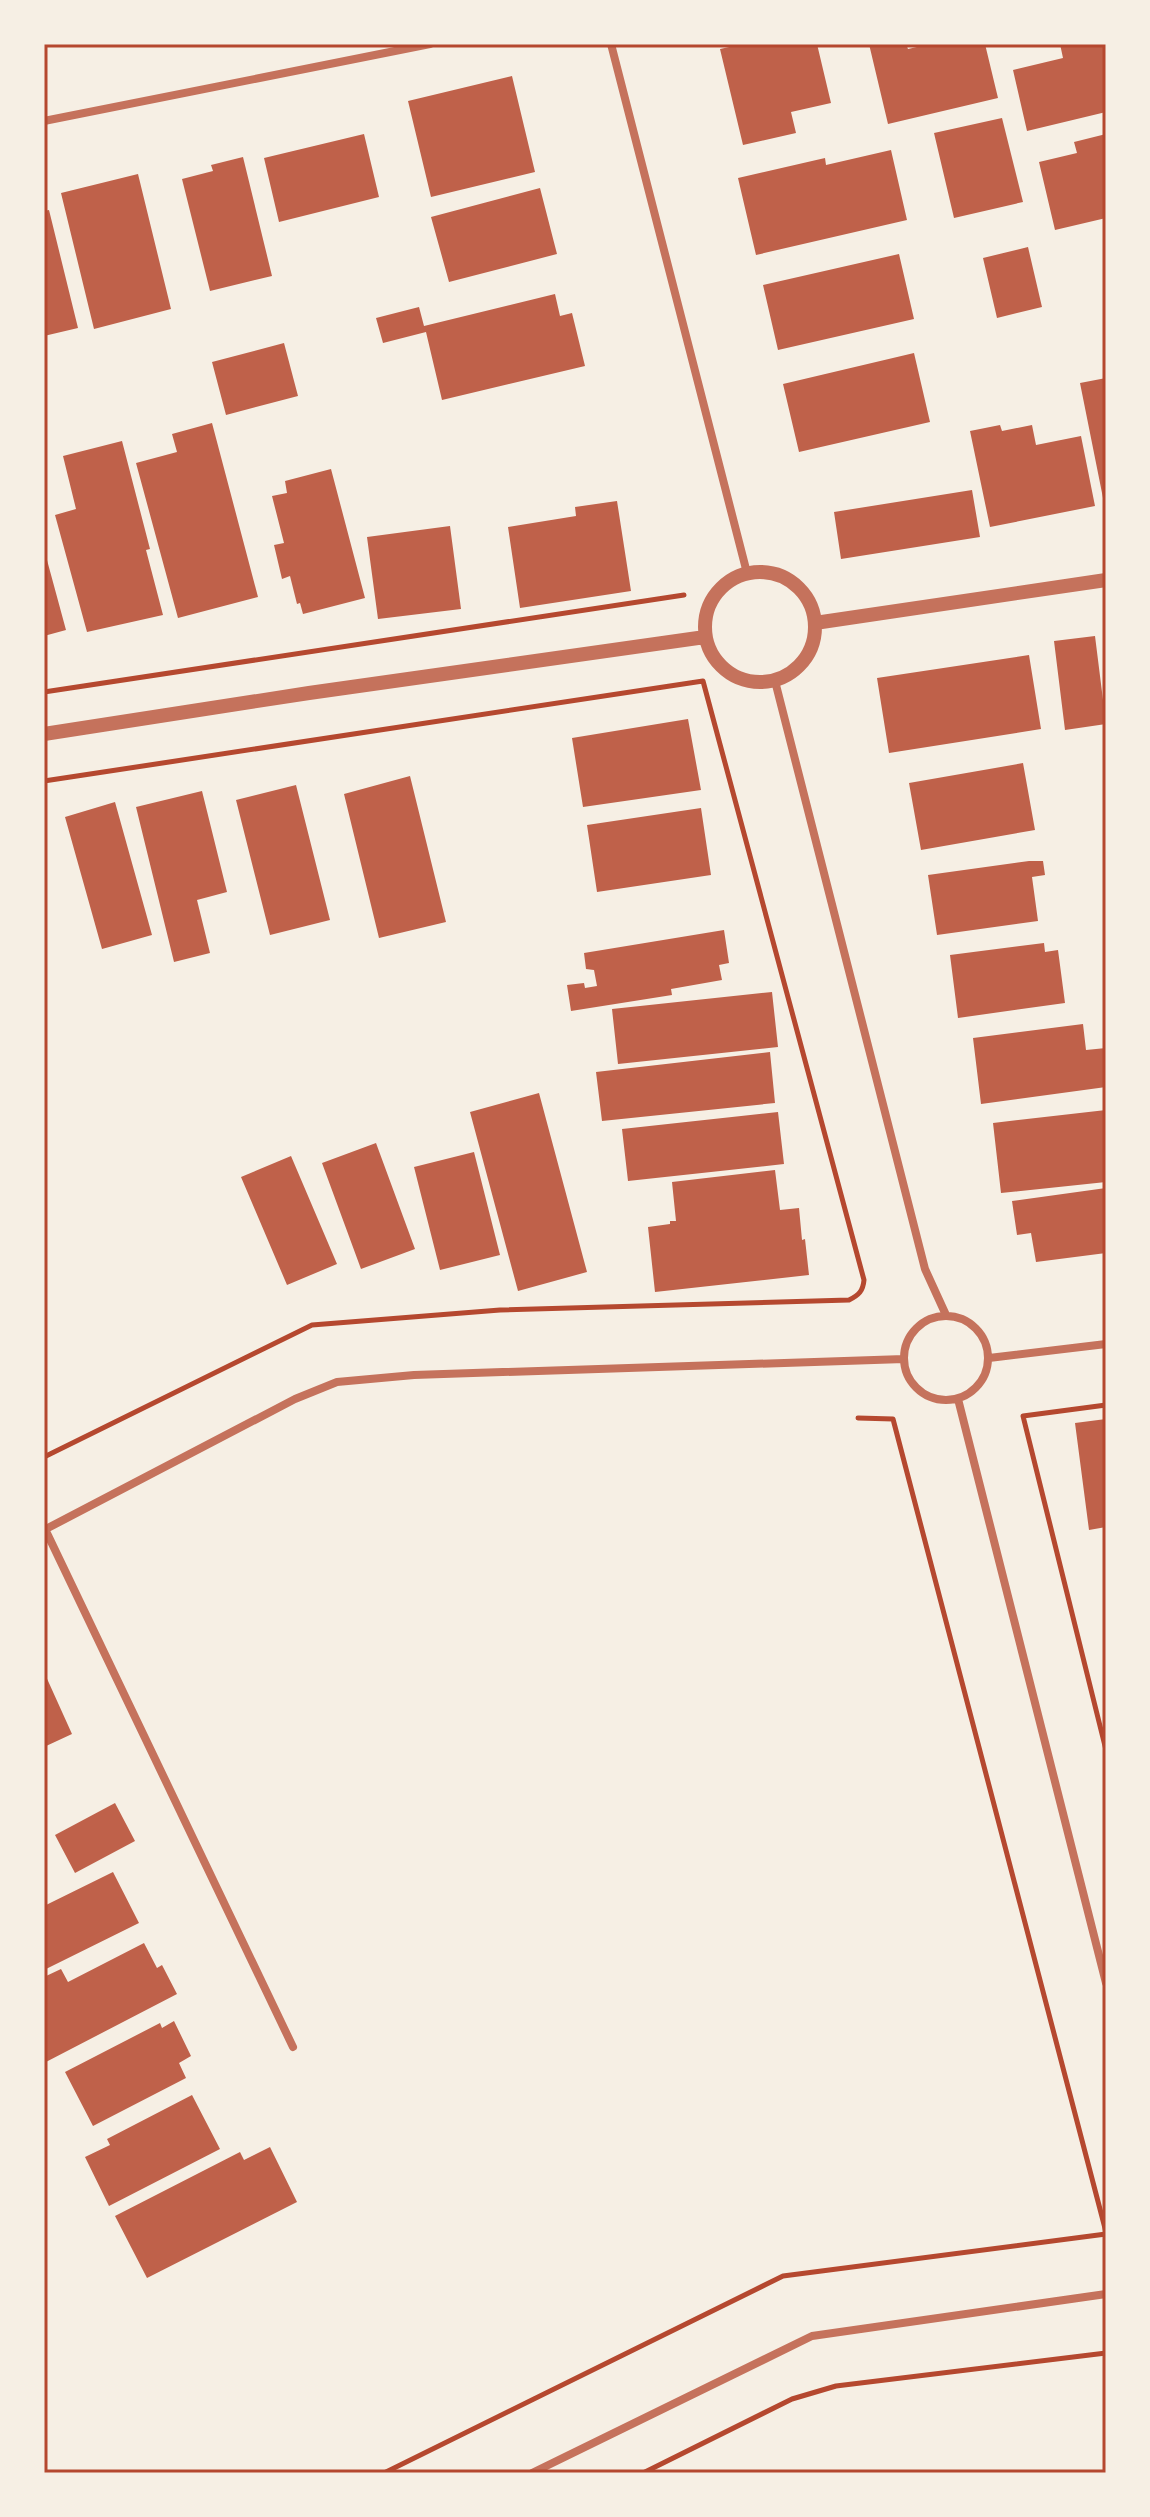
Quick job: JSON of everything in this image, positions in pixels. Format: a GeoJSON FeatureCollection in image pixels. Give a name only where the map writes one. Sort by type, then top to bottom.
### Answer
{"type":"FeatureCollection","features":[{"type":"Feature","properties":{"kind":"street"},"geometry":{"type":"LineString","coordinates":[[44,121],[430,44]]}},
{"type":"Feature","properties":{"kind":"street"},"geometry":{"type":"LineString","coordinates":[[611,44],[747,573]]}},
{"type":"Feature","properties":{"kind":"street"},"geometry":{"type":"LineString","coordinates":[[765,572],[784,577],[799,589],[810,604],[815,623],[809,652],[801,665],[775,681],[756,683],[738,678],[723,669],[711,654],[705,637],[705,620],[718,590],[747,573],[765,572]]}},
{"type":"Feature","properties":{"kind":"street"},"geometry":{"type":"LineString","coordinates":[[815,623],[1106,580]]}},
{"type":"Feature","properties":{"kind":"street"},"geometry":{"type":"LineString","coordinates":[[44,734],[705,637]]}},
{"type":"Feature","properties":{"kind":"street"},"geometry":{"type":"LineString","coordinates":[[775,681],[925,1269],[946,1315]]}},
{"type":"Feature","properties":{"kind":"street"},"geometry":{"type":"LineString","coordinates":[[946,1315],[971,1323],[981,1334],[989,1358],[981,1384],[958,1399],[934,1398],[923,1393],[906,1373],[904,1359],[911,1334],[920,1324],[946,1315]]}},
{"type":"Feature","properties":{"kind":"street"},"geometry":{"type":"LineString","coordinates":[[989,1358],[1106,1344]]}},
{"type":"Feature","properties":{"kind":"street"},"geometry":{"type":"LineString","coordinates":[[293,2047],[45,1529],[295,1399],[337,1382],[414,1375],[904,1359]]}},
{"type":"Feature","properties":{"kind":"street"},"geometry":{"type":"LineString","coordinates":[[958,1399],[1106,1983]]}},
{"type":"Feature","properties":{"kind":"street"},"geometry":{"type":"LineString","coordinates":[[532,2473],[812,2336],[1106,2294]]}},
{"type":"Feature","properties":{"kind":"path"},"geometry":{"type":"LineString","coordinates":[[44,692],[684,595]]}},
{"type":"Feature","properties":{"kind":"path"},"geometry":{"type":"LineString","coordinates":[[44,781],[703,681],[864,1280],[858,1295],[849,1300],[500,1310],[312,1325],[44,1457]]}},
{"type":"Feature","properties":{"kind":"path"},"geometry":{"type":"LineString","coordinates":[[1106,1405],[1023,1416],[1106,1750]]}},
{"type":"Feature","properties":{"kind":"path"},"geometry":{"type":"LineString","coordinates":[[384,2473],[783,2276],[1106,2233],[893,1419],[858,1418]]}},
{"type":"Feature","properties":{"kind":"path"},"geometry":{"type":"LineString","coordinates":[[643,2473],[792,2399],[836,2386],[1106,2353]]}},
{"type":"Feature","properties":{"kind":"building"},"geometry":{"type":"Polygon","coordinates":[[[743,44],[817,44],[831,103],[791,112],[796,133],[743,145],[720,49],[743,44]]]}},
{"type":"Feature","properties":{"kind":"building"},"geometry":{"type":"Polygon","coordinates":[[[869,44],[906,44],[908,49],[930,44],[985,44],[998,98],[888,124],[869,44]]]}},
{"type":"Feature","properties":{"kind":"building"},"geometry":{"type":"Polygon","coordinates":[[[1060,44],[1106,44],[1106,112],[1027,131],[1013,70],[1063,58],[1060,44]]]}},
{"type":"Feature","properties":{"kind":"building"},"geometry":{"type":"Polygon","coordinates":[[[512,76],[535,172],[431,197],[408,101],[512,76]]]}},
{"type":"Feature","properties":{"kind":"building"},"geometry":{"type":"Polygon","coordinates":[[[1002,118],[1023,202],[954,218],[934,133],[1002,118]]]}},
{"type":"Feature","properties":{"kind":"building"},"geometry":{"type":"Polygon","coordinates":[[[364,134],[379,197],[279,222],[264,158],[364,134]]]}},
{"type":"Feature","properties":{"kind":"building"},"geometry":{"type":"Polygon","coordinates":[[[1106,134],[1106,218],[1055,230],[1039,162],[1077,153],[1074,142],[1106,134]]]}},
{"type":"Feature","properties":{"kind":"building"},"geometry":{"type":"Polygon","coordinates":[[[891,150],[907,220],[756,255],[738,178],[825,158],[826,165],[891,150]]]}},
{"type":"Feature","properties":{"kind":"building"},"geometry":{"type":"Polygon","coordinates":[[[243,157],[272,276],[210,291],[182,179],[213,171],[211,165],[243,157]]]}},
{"type":"Feature","properties":{"kind":"building"},"geometry":{"type":"Polygon","coordinates":[[[138,174],[171,309],[94,329],[61,193],[138,174]]]}},
{"type":"Feature","properties":{"kind":"building"},"geometry":{"type":"Polygon","coordinates":[[[540,188],[557,254],[449,282],[431,217],[540,188]]]}},
{"type":"Feature","properties":{"kind":"building"},"geometry":{"type":"Polygon","coordinates":[[[49,210],[78,328],[44,336],[44,211],[49,210]]]}},
{"type":"Feature","properties":{"kind":"building"},"geometry":{"type":"Polygon","coordinates":[[[1028,247],[1042,307],[997,318],[983,258],[1028,247]]]}},
{"type":"Feature","properties":{"kind":"building"},"geometry":{"type":"Polygon","coordinates":[[[899,254],[914,319],[778,350],[763,285],[899,254]]]}},
{"type":"Feature","properties":{"kind":"building"},"geometry":{"type":"Polygon","coordinates":[[[555,294],[560,316],[572,313],[585,366],[442,400],[426,332],[383,343],[376,318],[419,307],[424,326],[555,294]]]}},
{"type":"Feature","properties":{"kind":"building"},"geometry":{"type":"Polygon","coordinates":[[[284,343],[298,396],[226,415],[212,362],[284,343]]]}},
{"type":"Feature","properties":{"kind":"building"},"geometry":{"type":"Polygon","coordinates":[[[914,353],[930,422],[799,452],[783,384],[914,353]]]}},
{"type":"Feature","properties":{"kind":"building"},"geometry":{"type":"Polygon","coordinates":[[[1106,378],[1106,497],[1103,498],[1080,383],[1106,378]]]}},
{"type":"Feature","properties":{"kind":"building"},"geometry":{"type":"Polygon","coordinates":[[[212,423],[258,597],[178,618],[136,463],[177,452],[172,434],[212,423]]]}},
{"type":"Feature","properties":{"kind":"building"},"geometry":{"type":"Polygon","coordinates":[[[1000,425],[1002,431],[1032,425],[1036,445],[1081,436],[1095,506],[990,527],[970,431],[1000,425]]]}},
{"type":"Feature","properties":{"kind":"building"},"geometry":{"type":"Polygon","coordinates":[[[122,441],[150,549],[146,550],[163,615],[87,632],[55,515],[76,509],[63,456],[122,441]]]}},
{"type":"Feature","properties":{"kind":"building"},"geometry":{"type":"Polygon","coordinates":[[[331,469],[365,598],[303,614],[300,603],[297,604],[290,576],[282,579],[274,545],[284,543],[272,496],[287,493],[285,481],[331,469]]]}},
{"type":"Feature","properties":{"kind":"building"},"geometry":{"type":"Polygon","coordinates":[[[972,490],[980,537],[841,559],[834,512],[972,490]]]}},
{"type":"Feature","properties":{"kind":"building"},"geometry":{"type":"Polygon","coordinates":[[[617,501],[631,591],[520,608],[508,527],[576,516],[575,507],[617,501]]]}},
{"type":"Feature","properties":{"kind":"building"},"geometry":{"type":"Polygon","coordinates":[[[450,526],[461,609],[378,619],[367,537],[450,526]]]}},
{"type":"Feature","properties":{"kind":"building"},"geometry":{"type":"Polygon","coordinates":[[[44,549],[66,630],[44,636],[44,549]]]}},
{"type":"Feature","properties":{"kind":"building"},"geometry":{"type":"Polygon","coordinates":[[[1095,636],[1106,724],[1065,730],[1054,641],[1095,636]]]}},
{"type":"Feature","properties":{"kind":"building"},"geometry":{"type":"Polygon","coordinates":[[[1029,655],[1041,729],[889,753],[877,678],[1029,655]]]}},
{"type":"Feature","properties":{"kind":"building"},"geometry":{"type":"Polygon","coordinates":[[[688,719],[701,790],[583,807],[572,738],[688,719]]]}},
{"type":"Feature","properties":{"kind":"building"},"geometry":{"type":"Polygon","coordinates":[[[1023,763],[1035,830],[921,850],[909,783],[1023,763]]]}},
{"type":"Feature","properties":{"kind":"building"},"geometry":{"type":"Polygon","coordinates":[[[410,776],[446,922],[379,938],[344,794],[410,776]]]}},
{"type":"Feature","properties":{"kind":"building"},"geometry":{"type":"Polygon","coordinates":[[[296,785],[330,920],[270,935],[236,800],[296,785]]]}},
{"type":"Feature","properties":{"kind":"building"},"geometry":{"type":"Polygon","coordinates":[[[202,791],[227,892],[197,900],[210,953],[174,962],[136,807],[202,791]]]}},
{"type":"Feature","properties":{"kind":"building"},"geometry":{"type":"Polygon","coordinates":[[[115,802],[152,935],[102,949],[65,817],[115,802]]]}},
{"type":"Feature","properties":{"kind":"building"},"geometry":{"type":"Polygon","coordinates":[[[701,808],[711,875],[597,892],[587,825],[701,808]]]}},
{"type":"Feature","properties":{"kind":"building"},"geometry":{"type":"Polygon","coordinates":[[[1043,861],[1045,875],[1032,877],[1038,921],[937,935],[928,875],[1043,861]]]}},
{"type":"Feature","properties":{"kind":"building"},"geometry":{"type":"Polygon","coordinates":[[[724,930],[729,963],[719,965],[722,980],[671,989],[672,995],[571,1011],[567,985],[584,983],[585,988],[597,986],[594,970],[586,969],[584,953],[724,930]]]}},
{"type":"Feature","properties":{"kind":"building"},"geometry":{"type":"Polygon","coordinates":[[[1044,943],[1045,952],[1058,950],[1065,1003],[958,1018],[950,955],[1044,943]]]}},
{"type":"Feature","properties":{"kind":"building"},"geometry":{"type":"Polygon","coordinates":[[[772,992],[778,1047],[618,1064],[612,1009],[772,992]]]}},
{"type":"Feature","properties":{"kind":"building"},"geometry":{"type":"Polygon","coordinates":[[[1083,1024],[1086,1050],[1106,1048],[1106,1087],[981,1104],[973,1038],[1083,1024]]]}},
{"type":"Feature","properties":{"kind":"building"},"geometry":{"type":"Polygon","coordinates":[[[770,1052],[775,1103],[602,1121],[596,1072],[770,1052]]]}},
{"type":"Feature","properties":{"kind":"building"},"geometry":{"type":"Polygon","coordinates":[[[539,1093],[587,1272],[518,1291],[470,1112],[539,1093]]]}},
{"type":"Feature","properties":{"kind":"building"},"geometry":{"type":"Polygon","coordinates":[[[1106,1110],[1106,1182],[1001,1193],[993,1123],[1106,1110]]]}},
{"type":"Feature","properties":{"kind":"building"},"geometry":{"type":"Polygon","coordinates":[[[778,1112],[784,1164],[628,1181],[622,1129],[778,1112]]]}},
{"type":"Feature","properties":{"kind":"building"},"geometry":{"type":"Polygon","coordinates":[[[376,1143],[415,1249],[361,1269],[322,1163],[376,1143]]]}},
{"type":"Feature","properties":{"kind":"building"},"geometry":{"type":"Polygon","coordinates":[[[474,1152],[500,1255],[440,1270],[414,1167],[474,1152]]]}},
{"type":"Feature","properties":{"kind":"building"},"geometry":{"type":"Polygon","coordinates":[[[291,1156],[337,1264],[287,1285],[241,1177],[291,1156]]]}},
{"type":"Feature","properties":{"kind":"building"},"geometry":{"type":"Polygon","coordinates":[[[775,1170],[780,1210],[799,1208],[809,1275],[655,1292],[648,1227],[676,1221],[672,1182],[775,1170]]]}},
{"type":"Feature","properties":{"kind":"building"},"geometry":{"type":"Polygon","coordinates":[[[1106,1188],[1106,1253],[1036,1262],[1031,1233],[1017,1235],[1012,1201],[1106,1188]]]}},
{"type":"Feature","properties":{"kind":"building"},"geometry":{"type":"Polygon","coordinates":[[[1106,1419],[1106,1527],[1089,1530],[1075,1423],[1106,1419]]]}},
{"type":"Feature","properties":{"kind":"building"},"geometry":{"type":"Polygon","coordinates":[[[44,1672],[72,1734],[44,1747],[44,1672]]]}},
{"type":"Feature","properties":{"kind":"building"},"geometry":{"type":"Polygon","coordinates":[[[115,1803],[135,1841],[75,1873],[55,1835],[115,1803]]]}},
{"type":"Feature","properties":{"kind":"building"},"geometry":{"type":"Polygon","coordinates":[[[113,1872],[139,1923],[44,1970],[44,1906],[113,1872]]]}},
{"type":"Feature","properties":{"kind":"building"},"geometry":{"type":"Polygon","coordinates":[[[144,1943],[157,1968],[162,1965],[177,1994],[44,2063],[44,1977],[61,1969],[68,1982],[144,1943]]]}},
{"type":"Feature","properties":{"kind":"building"},"geometry":{"type":"Polygon","coordinates":[[[174,2021],[191,2056],[179,2063],[186,2078],[93,2126],[65,2072],[160,2023],[162,2028],[174,2021]]]}},
{"type":"Feature","properties":{"kind":"building"},"geometry":{"type":"Polygon","coordinates":[[[192,2095],[220,2149],[109,2206],[85,2157],[110,2145],[107,2139],[192,2095]]]}},
{"type":"Feature","properties":{"kind":"building"},"geometry":{"type":"Polygon","coordinates":[[[270,2147],[297,2202],[147,2278],[115,2216],[240,2152],[244,2160],[270,2147]]]}}]}
